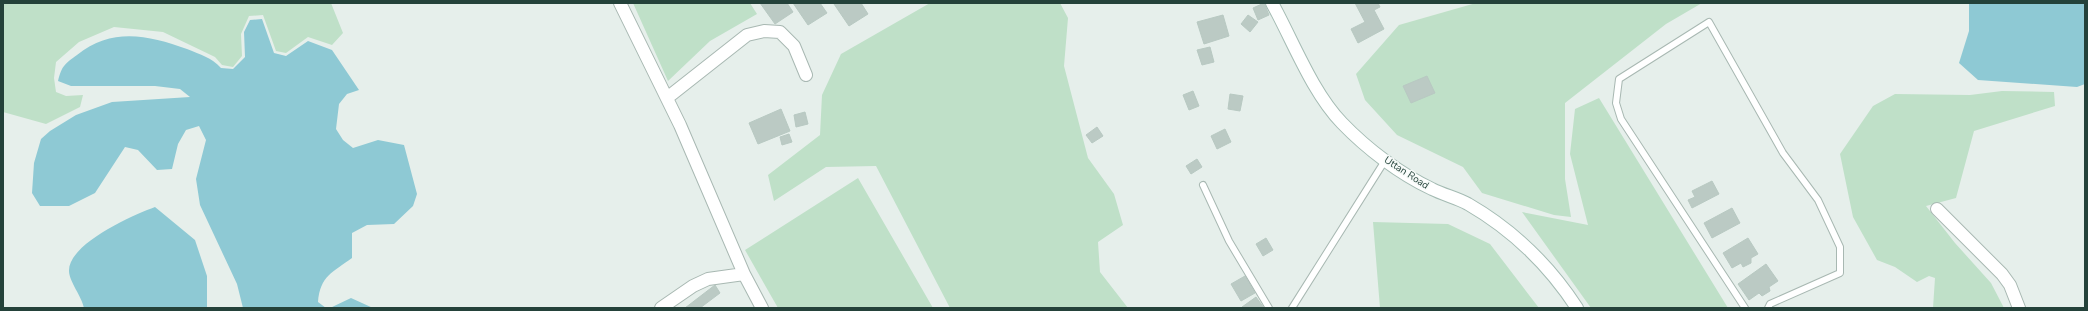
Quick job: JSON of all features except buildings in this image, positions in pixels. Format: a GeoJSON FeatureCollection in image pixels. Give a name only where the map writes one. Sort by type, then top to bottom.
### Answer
{"type":"FeatureCollection","features":[{"type":"Feature","properties":{"kind":"street"},"geometry":{"type":"LineString","coordinates":[[620,3],[667,98],[744,274],[762,308]]}},
{"type":"Feature","properties":{"kind":"street","name":"Uttan Road"},"geometry":{"type":"LineString","coordinates":[[1272,3],[1318,91],[1341,122],[1386,159],[1431,189],[1467,204],[1500,225],[1534,253],[1561,284],[1576,308]]}},
{"type":"Feature","properties":{"kind":"street"},"geometry":{"type":"LineString","coordinates":[[667,98],[747,35],[764,31],[780,32],[794,46],[806,75]]}},
{"type":"Feature","properties":{"kind":"street"},"geometry":{"type":"LineString","coordinates":[[1937,210],[2002,274],[2010,285],[2019,308]]}},
{"type":"Feature","properties":{"kind":"street"},"geometry":{"type":"LineString","coordinates":[[661,308],[693,286],[708,279],[744,274]]}},
{"type":"Feature","properties":{"kind":"lane"},"geometry":{"type":"LineString","coordinates":[[1745,308],[1622,119],[1616,103],[1619,79],[1709,22],[1783,153],[1818,200],[1840,247],[1840,273],[1770,304],[1768,308]]}},
{"type":"Feature","properties":{"kind":"lane"},"geometry":{"type":"LineString","coordinates":[[1292,308],[1386,159]]}},
{"type":"Feature","properties":{"kind":"lane"},"geometry":{"type":"LineString","coordinates":[[1203,185],[1229,241],[1269,308]]}},
{"type":"Feature","properties":{"kind":"green space"},"geometry":{"type":"Polygon","coordinates":[[[3,3],[331,3],[343,33],[332,45],[308,37],[286,53],[276,51],[263,15],[249,16],[241,34],[242,56],[233,67],[222,65],[215,57],[163,32],[114,27],[79,42],[56,62],[54,78],[56,92],[66,96],[83,95],[80,107],[46,124],[3,112],[3,3]]]}},
{"type":"Feature","properties":{"kind":"green space"},"geometry":{"type":"Polygon","coordinates":[[[633,3],[750,3],[757,14],[710,41],[668,81],[633,3]]]}},
{"type":"Feature","properties":{"kind":"green space"},"geometry":{"type":"Polygon","coordinates":[[[930,3],[1060,3],[1068,18],[1064,66],[1088,158],[1114,194],[1123,225],[1098,242],[1100,272],[1128,308],[950,308],[876,166],[826,167],[774,201],[768,175],[820,135],[822,95],[841,54],[930,3]]]}},
{"type":"Feature","properties":{"kind":"green space"},"geometry":{"type":"Polygon","coordinates":[[[1476,3],[1702,3],[1666,24],[1565,103],[1565,179],[1571,217],[1554,215],[1482,193],[1463,167],[1397,135],[1365,100],[1356,74],[1399,25],[1476,3]]]}},
{"type":"Feature","properties":{"kind":"green space"},"geometry":{"type":"Polygon","coordinates":[[[2002,91],[2054,92],[2055,106],[1974,131],[1956,198],[1926,206],[1955,243],[1991,283],[2004,308],[1933,308],[1935,278],[1929,276],[1917,282],[1895,267],[1877,260],[1853,217],[1840,154],[1873,106],[1895,94],[1970,95],[2002,91]]]}},
{"type":"Feature","properties":{"kind":"green space"},"geometry":{"type":"Polygon","coordinates":[[[1599,98],[1728,308],[1591,308],[1522,212],[1588,225],[1570,154],[1575,109],[1599,98]]]}},
{"type":"Feature","properties":{"kind":"green space"},"geometry":{"type":"Polygon","coordinates":[[[858,178],[933,308],[778,308],[745,250],[858,178]]]}},
{"type":"Feature","properties":{"kind":"green space"},"geometry":{"type":"Polygon","coordinates":[[[1373,222],[1448,224],[1490,244],[1539,308],[1380,308],[1373,222]]]}},
{"type":"Feature","properties":{"kind":"water"},"geometry":{"type":"Polygon","coordinates":[[[1969,3],[2085,3],[2085,84],[2077,87],[1978,80],[1959,63],[1969,31],[1969,3]]]}},
{"type":"Feature","properties":{"kind":"water"},"geometry":{"type":"Polygon","coordinates":[[[262,19],[274,53],[286,56],[308,41],[332,50],[359,90],[347,94],[339,104],[336,129],[343,140],[353,148],[378,140],[404,145],[417,194],[413,206],[394,224],[367,225],[352,233],[352,258],[333,271],[321,286],[318,302],[326,308],[243,308],[237,284],[200,205],[196,179],[206,140],[199,126],[186,130],[178,144],[172,169],[157,170],[138,150],[125,147],[95,193],[69,206],[40,206],[32,193],[34,163],[41,139],[50,131],[76,115],[112,102],[190,97],[180,89],[155,86],[71,86],[58,81],[61,71],[73,58],[90,46],[103,40],[130,36],[144,37],[173,44],[206,57],[221,68],[233,69],[245,57],[244,32],[250,20],[262,19]]]}},
{"type":"Feature","properties":{"kind":"water"},"geometry":{"type":"Polygon","coordinates":[[[155,207],[195,240],[207,276],[207,308],[84,308],[69,271],[72,261],[79,251],[103,232],[155,207]]]}},
{"type":"Feature","properties":{"kind":"water"},"geometry":{"type":"Polygon","coordinates":[[[351,298],[373,308],[330,308],[351,298]]]}}]}
